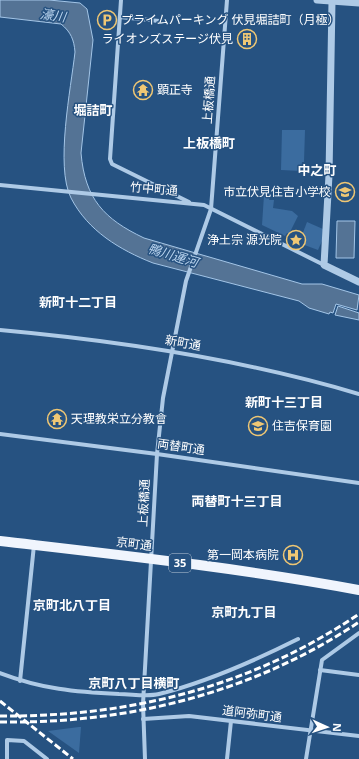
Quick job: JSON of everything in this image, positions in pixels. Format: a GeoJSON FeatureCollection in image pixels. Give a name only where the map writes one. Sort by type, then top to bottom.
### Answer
{"type":"FeatureCollection","features":[{"type":"Feature","properties":{"kind":"main road","name":"京町通"},"geometry":{"type":"LineString","coordinates":[[0,541],[284,576],[359,590]]}},
{"type":"Feature","properties":{"kind":"street"},"geometry":{"type":"LineString","coordinates":[[121,0],[110,159],[112,164],[191,203]]}},
{"type":"Feature","properties":{"kind":"street","name":"上板橋通"},"geometry":{"type":"LineString","coordinates":[[144,759],[143,719],[156,454],[171,350],[188,274],[211,209],[227,0]]}},
{"type":"Feature","properties":{"kind":"street"},"geometry":{"type":"LineString","coordinates":[[317,0],[359,3]]}},
{"type":"Feature","properties":{"kind":"street"},"geometry":{"type":"LineString","coordinates":[[332,1],[329,175],[324,265],[359,282]]}},
{"type":"Feature","properties":{"kind":"street"},"geometry":{"type":"LineString","coordinates":[[120,17],[159,20]]}},
{"type":"Feature","properties":{"kind":"street","name":"竹中町通"},"geometry":{"type":"LineString","coordinates":[[0,185],[94,193],[204,205],[324,265]]}},
{"type":"Feature","properties":{"kind":"street","name":"新町通"},"geometry":{"type":"LineString","coordinates":[[0,330],[171,350],[307,379],[359,394]]}},
{"type":"Feature","properties":{"kind":"street","name":"両替町通"},"geometry":{"type":"LineString","coordinates":[[0,434],[156,454],[359,483]]}},
{"type":"Feature","properties":{"kind":"street"},"geometry":{"type":"LineString","coordinates":[[20,681],[34,545]]}},
{"type":"Feature","properties":{"kind":"street"},"geometry":{"type":"LineString","coordinates":[[306,759],[322,660],[359,633]]}},
{"type":"Feature","properties":{"kind":"street"},"geometry":{"type":"LineString","coordinates":[[0,673],[20,681],[45,688],[77,692],[144,695],[158,694],[209,678],[260,657],[298,639]]}},
{"type":"Feature","properties":{"kind":"street"},"geometry":{"type":"LineString","coordinates":[[320,670],[359,675]]}},
{"type":"Feature","properties":{"kind":"street","name":"道阿弥町通"},"geometry":{"type":"LineString","coordinates":[[143,719],[189,716],[359,736]]}},
{"type":"Feature","properties":{"kind":"street"},"geometry":{"type":"LineString","coordinates":[[227,759],[231,721]]}},
{"type":"Feature","properties":{"kind":"street"},"geometry":{"type":"LineString","coordinates":[[7,759],[7,740],[24,741],[47,759]]}},
{"type":"Feature","properties":{"kind":"shaded area"},"geometry":{"type":"Polygon","coordinates":[[[282,130],[305,130],[304,162],[302,162],[301,171],[281,170],[282,130]]]}},
{"type":"Feature","properties":{"kind":"shaded area"},"geometry":{"type":"Polygon","coordinates":[[[264,195],[270,195],[269,200],[274,200],[273,208],[292,211],[298,216],[289,234],[287,233],[285,236],[262,225],[264,195]]]}},
{"type":"Feature","properties":{"kind":"shaded area"},"geometry":{"type":"Polygon","coordinates":[[[307,222],[323,229],[322,241],[318,250],[299,243],[307,222]]]}},
{"type":"Feature","properties":{"kind":"shaded area"},"geometry":{"type":"Polygon","coordinates":[[[81,727],[79,753],[48,731],[81,727]]]}},
{"type":"Feature","properties":{"kind":"water"},"geometry":{"type":"Polygon","coordinates":[[[0,0],[49,0],[80,3],[87,9],[93,40],[81,153],[83,169],[92,195],[99,206],[108,215],[130,231],[144,238],[302,284],[322,284],[359,295],[357,310],[336,304],[333,313],[330,312],[329,314],[309,308],[299,301],[153,263],[129,252],[96,230],[78,210],[71,198],[66,184],[64,147],[75,52],[71,36],[61,24],[0,17],[0,0]]]}},
{"type":"Feature","properties":{"kind":"water"},"geometry":{"type":"Polygon","coordinates":[[[337,221],[355,221],[354,258],[336,258],[337,221]]]}},
{"type":"Feature","properties":{"kind":"water"},"geometry":{"type":"Polygon","coordinates":[[[338,306],[359,313],[359,320],[335,315],[338,306]]]}},
{"type":"Feature","properties":{"kind":"railway"},"geometry":{"type":"LineString","coordinates":[[0,716],[48,715],[96,711],[188,693],[232,679],[276,661],[318,639],[359,614]]}},
{"type":"Feature","properties":{"kind":"railway"},"geometry":{"type":"LineString","coordinates":[[0,722],[48,721],[95,717],[141,710],[187,699],[232,685],[276,668],[318,647],[359,622]]}},
{"type":"Feature","properties":{"kind":"railway"},"geometry":{"type":"LineString","coordinates":[[0,701],[73,759]]}},
{"type":"Feature","properties":{"kind":"place","name":"プライムパーキング 伏見堀詰町（月極）"},"geometry":{"type":"Point","coordinates":[107,20]}},
{"type":"Feature","properties":{"kind":"place","name":"ライオンズステージ伏見"},"geometry":{"type":"Point","coordinates":[247,39]}},
{"type":"Feature","properties":{"kind":"place","name":"顕正寺"},"geometry":{"type":"Point","coordinates":[143,90]}},
{"type":"Feature","properties":{"kind":"place","name":"市立伏見住吉小学校"},"geometry":{"type":"Point","coordinates":[345,192]}},
{"type":"Feature","properties":{"kind":"place","name":"浄土宗 源光院"},"geometry":{"type":"Point","coordinates":[296,240]}},
{"type":"Feature","properties":{"kind":"place","name":"天理教栄立分教會"},"geometry":{"type":"Point","coordinates":[57,419]}},
{"type":"Feature","properties":{"kind":"place","name":"住吉保育園"},"geometry":{"type":"Point","coordinates":[258,426]}},
{"type":"Feature","properties":{"kind":"place","name":"第一岡本病院"},"geometry":{"type":"Point","coordinates":[293,555]}},
{"type":"Feature","properties":{"kind":"district","name":"堀詰町"},"geometry":{"type":"Point","coordinates":[93,110]}},
{"type":"Feature","properties":{"kind":"district","name":"上板橋町"},"geometry":{"type":"Point","coordinates":[209,143]}},
{"type":"Feature","properties":{"kind":"district","name":"中之町"},"geometry":{"type":"Point","coordinates":[317,170]}},
{"type":"Feature","properties":{"kind":"district","name":"新町十二丁目"},"geometry":{"type":"Point","coordinates":[78,302]}},
{"type":"Feature","properties":{"kind":"district","name":"新町十三丁目"},"geometry":{"type":"Point","coordinates":[284,402]}},
{"type":"Feature","properties":{"kind":"district","name":"両替町十三丁目"},"geometry":{"type":"Point","coordinates":[237,501]}},
{"type":"Feature","properties":{"kind":"district","name":"京町北八丁目"},"geometry":{"type":"Point","coordinates":[72,605]}},
{"type":"Feature","properties":{"kind":"district","name":"京町九丁目"},"geometry":{"type":"Point","coordinates":[244,612]}},
{"type":"Feature","properties":{"kind":"district","name":"京町八丁目横町"},"geometry":{"type":"Point","coordinates":[134,683]}},
{"type":"Feature","properties":{"kind":"water label","name":"濠川"},"geometry":{"type":"Point","coordinates":[53,15]}},
{"type":"Feature","properties":{"kind":"water label","name":"鴨川運河"},"geometry":{"type":"Point","coordinates":[173,255]}}]}
